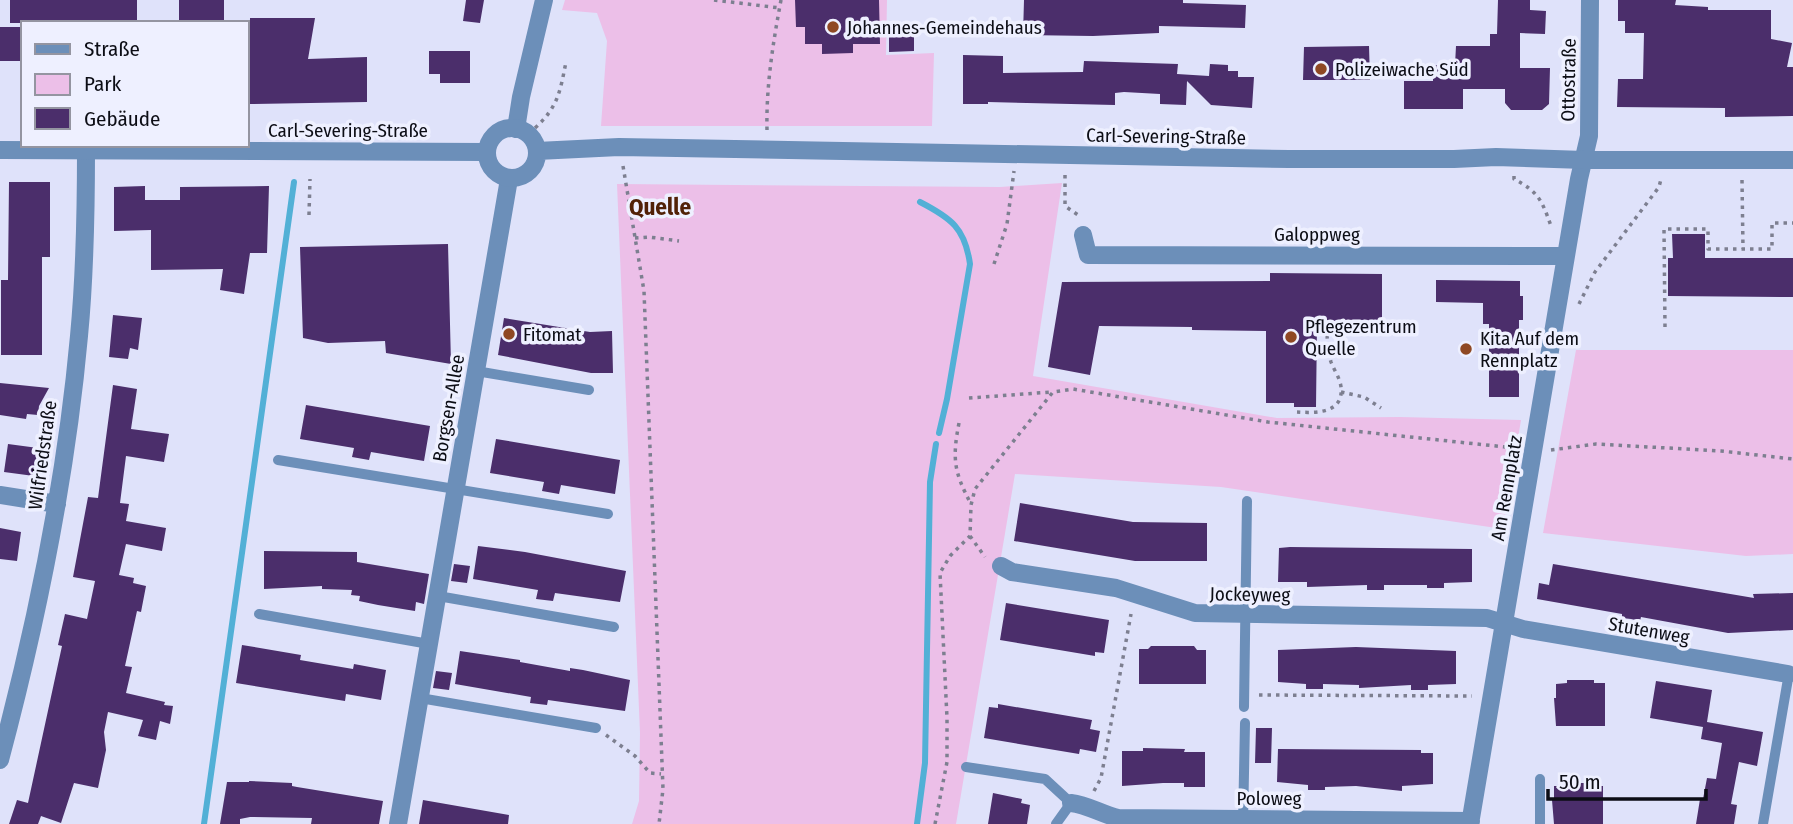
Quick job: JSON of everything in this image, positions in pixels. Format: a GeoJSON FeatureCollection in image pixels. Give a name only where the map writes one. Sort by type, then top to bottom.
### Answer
{"type":"FeatureCollection","features":[{"type":"Feature","properties":{"kind":"street"},"geometry":{"type":"LineString","coordinates":[[522,131],[499,131],[488,144],[487,160],[495,173],[509,179],[523,176],[534,166],[537,152],[522,131],[521,97],[544,0]]}},
{"type":"Feature","properties":{"kind":"street","name":"Ottostraße"},"geometry":{"type":"LineString","coordinates":[[1584,160],[1589,136],[1590,0]]}},
{"type":"Feature","properties":{"kind":"street","name":"Carl-Severing-Straße"},"geometry":{"type":"LineString","coordinates":[[537,152],[619,147],[1289,159],[1514,157],[1584,160],[1793,160]]}},
{"type":"Feature","properties":{"kind":"street","name":"Carl-Severing-Straße"},"geometry":{"type":"LineString","coordinates":[[0,150],[486,152]]}},
{"type":"Feature","properties":{"kind":"street","name":"Wilfriedstraße"},"geometry":{"type":"LineString","coordinates":[[0,760],[38,606],[57,504],[79,335],[85,241],[86,150]]}},
{"type":"Feature","properties":{"kind":"street","name":"Am Rennplatz"},"geometry":{"type":"LineString","coordinates":[[1470,822],[1584,160]]}},
{"type":"Feature","properties":{"kind":"street","name":"Borgsen-Allee"},"geometry":{"type":"LineString","coordinates":[[398,824],[509,179]]}},
{"type":"Feature","properties":{"kind":"street","name":"Galoppweg"},"geometry":{"type":"LineString","coordinates":[[1083,235],[1088,255],[1566,256]]}},
{"type":"Feature","properties":{"kind":"street"},"geometry":{"type":"LineString","coordinates":[[0,495],[57,504]]}},
{"type":"Feature","properties":{"kind":"street","name":"Jockeyweg"},"geometry":{"type":"LineString","coordinates":[[1001,566],[1012,572],[1116,589],[1195,613],[1247,616],[1487,618],[1504,623]]}},
{"type":"Feature","properties":{"kind":"street","name":"Stutenweg"},"geometry":{"type":"LineString","coordinates":[[1504,623],[1523,629],[1791,673]]}},
{"type":"Feature","properties":{"kind":"street","name":"Poloweg"},"geometry":{"type":"LineString","coordinates":[[1079,804],[1118,818],[1243,822],[1470,822]]}},
{"type":"Feature","properties":{"kind":"lane"},"geometry":{"type":"LineString","coordinates":[[476,371],[589,390]]}},
{"type":"Feature","properties":{"kind":"lane"},"geometry":{"type":"LineString","coordinates":[[278,460],[608,514]]}},
{"type":"Feature","properties":{"kind":"lane"},"geometry":{"type":"LineString","coordinates":[[1244,707],[1247,502]]}},
{"type":"Feature","properties":{"kind":"lane"},"geometry":{"type":"LineString","coordinates":[[438,596],[614,627]]}},
{"type":"Feature","properties":{"kind":"lane"},"geometry":{"type":"LineString","coordinates":[[259,614],[429,644]]}},
{"type":"Feature","properties":{"kind":"lane","name":"Stutenweg"},"geometry":{"type":"LineString","coordinates":[[1763,824],[1791,673]]}},
{"type":"Feature","properties":{"kind":"lane"},"geometry":{"type":"LineString","coordinates":[[421,698],[596,728]]}},
{"type":"Feature","properties":{"kind":"lane"},"geometry":{"type":"LineString","coordinates":[[1243,822],[1245,723]]}},
{"type":"Feature","properties":{"kind":"lane"},"geometry":{"type":"LineString","coordinates":[[967,767],[1045,779],[1079,804],[1056,824]]}},
{"type":"Feature","properties":{"kind":"lane"},"geometry":{"type":"LineString","coordinates":[[1540,779],[1540,824]]}},
{"type":"Feature","properties":{"kind":"path"},"geometry":{"type":"LineString","coordinates":[[714,0],[780,8]]}},
{"type":"Feature","properties":{"kind":"path"},"geometry":{"type":"LineString","coordinates":[[766,109],[781,0]]}},
{"type":"Feature","properties":{"kind":"path"},"geometry":{"type":"LineString","coordinates":[[522,131],[548,116],[559,98],[566,62]]}},
{"type":"Feature","properties":{"kind":"path"},"geometry":{"type":"LineString","coordinates":[[619,147],[644,291],[662,775],[659,824]]}},
{"type":"Feature","properties":{"kind":"path"},"geometry":{"type":"LineString","coordinates":[[994,264],[1007,224],[1014,177],[1014,153]]}},
{"type":"Feature","properties":{"kind":"path"},"geometry":{"type":"LineString","coordinates":[[1064,154],[1065,206],[1078,215]]}},
{"type":"Feature","properties":{"kind":"path"},"geometry":{"type":"LineString","coordinates":[[1514,157],[1514,179],[1531,187],[1543,202],[1550,225],[1566,256]]}},
{"type":"Feature","properties":{"kind":"path"},"geometry":{"type":"LineString","coordinates":[[1578,305],[1595,272],[1659,187],[1665,160]]}},
{"type":"Feature","properties":{"kind":"path"},"geometry":{"type":"LineString","coordinates":[[1742,160],[1743,250]]}},
{"type":"Feature","properties":{"kind":"path"},"geometry":{"type":"LineString","coordinates":[[309,215],[310,179]]}},
{"type":"Feature","properties":{"kind":"path"},"geometry":{"type":"LineString","coordinates":[[1665,327],[1664,229],[1708,229],[1708,249],[1772,249],[1772,223],[1793,223]]}},
{"type":"Feature","properties":{"kind":"path"},"geometry":{"type":"LineString","coordinates":[[635,239],[649,237],[679,241]]}},
{"type":"Feature","properties":{"kind":"path"},"geometry":{"type":"LineString","coordinates":[[1297,412],[1318,413],[1332,409],[1340,398],[1338,377],[1329,354],[1327,323]]}},
{"type":"Feature","properties":{"kind":"path"},"geometry":{"type":"LineString","coordinates":[[969,398],[1061,390],[1087,391],[1268,422],[1533,450],[1595,444],[1721,451],[1793,460]]}},
{"type":"Feature","properties":{"kind":"path"},"geometry":{"type":"LineString","coordinates":[[1001,566],[985,557],[970,536],[971,505],[975,489],[1053,392]]}},
{"type":"Feature","properties":{"kind":"path"},"geometry":{"type":"LineString","coordinates":[[1341,392],[1364,397],[1381,408]]}},
{"type":"Feature","properties":{"kind":"path"},"geometry":{"type":"LineString","coordinates":[[959,423],[954,445],[954,464],[971,505]]}},
{"type":"Feature","properties":{"kind":"path"},"geometry":{"type":"LineString","coordinates":[[934,824],[947,762],[940,573],[950,556],[970,536]]}},
{"type":"Feature","properties":{"kind":"path"},"geometry":{"type":"LineString","coordinates":[[1079,804],[1101,778],[1135,594]]}},
{"type":"Feature","properties":{"kind":"path"},"geometry":{"type":"LineString","coordinates":[[1244,695],[1492,696]]}},
{"type":"Feature","properties":{"kind":"path"},"geometry":{"type":"LineString","coordinates":[[596,728],[635,756],[650,773],[662,775]]}},
{"type":"Feature","properties":{"kind":"green space"},"geometry":{"type":"Polygon","coordinates":[[[565,0],[887,0],[886,55],[934,53],[932,126],[601,126],[607,41],[597,13],[562,10],[565,0]]]}},
{"type":"Feature","properties":{"kind":"green space"},"geometry":{"type":"Polygon","coordinates":[[[1062,183],[1033,376],[1277,418],[1521,420],[1503,529],[1221,487],[1015,474],[956,824],[632,824],[639,801],[640,733],[617,184],[1000,187],[1062,183]]]}},
{"type":"Feature","properties":{"kind":"green space"},"geometry":{"type":"Polygon","coordinates":[[[1576,350],[1793,350],[1793,554],[1746,556],[1543,533],[1576,350]]]}},
{"type":"Feature","properties":{"kind":"building"},"geometry":{"type":"Polygon","coordinates":[[[10,0],[137,0],[137,21],[10,23],[10,0]]]}},
{"type":"Feature","properties":{"kind":"building"},"geometry":{"type":"Polygon","coordinates":[[[179,0],[224,0],[224,21],[179,21],[179,0]]]}},
{"type":"Feature","properties":{"kind":"building"},"geometry":{"type":"Polygon","coordinates":[[[466,0],[484,0],[480,23],[463,21],[466,0]]]}},
{"type":"Feature","properties":{"kind":"building","name":"Johannes-Gemeindehaus"},"geometry":{"type":"Polygon","coordinates":[[[795,0],[879,0],[880,44],[853,44],[853,53],[822,54],[822,44],[805,44],[805,27],[796,27],[795,0]]]}},
{"type":"Feature","properties":{"kind":"building"},"geometry":{"type":"Polygon","coordinates":[[[1024,0],[1183,0],[1183,3],[1246,5],[1245,28],[1159,26],[1159,33],[1023,35],[1024,0]]]}},
{"type":"Feature","properties":{"kind":"building"},"geometry":{"type":"Polygon","coordinates":[[[1498,0],[1530,0],[1530,10],[1546,11],[1545,34],[1520,33],[1520,68],[1550,68],[1549,104],[1542,110],[1511,110],[1505,103],[1505,89],[1463,89],[1463,109],[1404,109],[1404,81],[1433,81],[1433,65],[1455,65],[1456,46],[1490,46],[1490,34],[1497,34],[1498,0]]]}},
{"type":"Feature","properties":{"kind":"building"},"geometry":{"type":"Polygon","coordinates":[[[1618,0],[1676,0],[1675,5],[1708,7],[1708,10],[1771,10],[1771,39],[1792,43],[1787,67],[1793,67],[1793,116],[1725,117],[1725,108],[1617,107],[1618,79],[1643,79],[1644,33],[1625,33],[1625,21],[1618,21],[1618,0]]]}},
{"type":"Feature","properties":{"kind":"building"},"geometry":{"type":"Polygon","coordinates":[[[250,18],[315,18],[308,59],[367,57],[367,102],[249,104],[250,18]]]}},
{"type":"Feature","properties":{"kind":"building"},"geometry":{"type":"Polygon","coordinates":[[[0,27],[21,27],[21,61],[0,61],[0,27]]]}},
{"type":"Feature","properties":{"kind":"building"},"geometry":{"type":"Polygon","coordinates":[[[889,34],[914,34],[914,51],[889,52],[889,34]]]}},
{"type":"Feature","properties":{"kind":"building"},"geometry":{"type":"Polygon","coordinates":[[[1369,46],[1370,80],[1303,80],[1304,47],[1369,46]]]}},
{"type":"Feature","properties":{"kind":"building"},"geometry":{"type":"Polygon","coordinates":[[[429,51],[470,51],[470,83],[440,83],[440,74],[429,74],[429,51]]]}},
{"type":"Feature","properties":{"kind":"building"},"geometry":{"type":"Polygon","coordinates":[[[963,55],[1003,56],[1003,73],[1083,72],[1084,61],[1178,64],[1177,74],[1209,76],[1210,64],[1228,65],[1228,71],[1238,71],[1238,77],[1254,77],[1252,108],[1211,105],[1187,81],[1186,105],[1160,104],[1160,94],[1124,92],[1115,93],[1115,105],[988,102],[963,104],[963,55]]]}},
{"type":"Feature","properties":{"kind":"building"},"geometry":{"type":"Polygon","coordinates":[[[9,182],[50,182],[50,257],[42,257],[42,355],[1,355],[1,280],[8,280],[9,182]]]}},
{"type":"Feature","properties":{"kind":"building"},"geometry":{"type":"Polygon","coordinates":[[[145,186],[145,200],[180,200],[180,187],[269,186],[267,253],[250,253],[244,294],[220,290],[223,269],[151,270],[151,230],[114,231],[114,187],[145,186]]]}},
{"type":"Feature","properties":{"kind":"building"},"geometry":{"type":"Polygon","coordinates":[[[1672,234],[1705,234],[1705,258],[1793,258],[1793,297],[1668,296],[1668,258],[1673,258],[1672,234]]]}},
{"type":"Feature","properties":{"kind":"building"},"geometry":{"type":"Polygon","coordinates":[[[448,244],[451,364],[386,353],[385,341],[328,343],[303,338],[300,247],[448,244]]]}},
{"type":"Feature","properties":{"kind":"building","name":"Pflegezentrum Quelle"},"geometry":{"type":"Polygon","coordinates":[[[1270,273],[1382,274],[1382,324],[1317,323],[1316,407],[1294,407],[1294,403],[1266,403],[1266,331],[1099,326],[1090,375],[1048,367],[1062,282],[1270,281],[1270,273]]]}},
{"type":"Feature","properties":{"kind":"building"},"geometry":{"type":"Polygon","coordinates":[[[1436,280],[1520,281],[1523,320],[1519,320],[1519,397],[1489,397],[1489,324],[1483,324],[1483,303],[1436,302],[1436,280]]]}},
{"type":"Feature","properties":{"kind":"building"},"geometry":{"type":"Polygon","coordinates":[[[113,315],[142,318],[138,350],[130,348],[128,359],[109,357],[113,315]]]}},
{"type":"Feature","properties":{"kind":"building"},"geometry":{"type":"Polygon","coordinates":[[[504,318],[590,332],[612,331],[613,373],[591,373],[498,355],[504,318]]]}},
{"type":"Feature","properties":{"kind":"building"},"geometry":{"type":"Polygon","coordinates":[[[0,383],[49,388],[39,406],[38,415],[27,414],[26,419],[0,415],[0,383]]]}},
{"type":"Feature","properties":{"kind":"building"},"geometry":{"type":"Polygon","coordinates":[[[113,385],[137,389],[131,429],[169,434],[164,462],[126,456],[120,503],[129,504],[126,521],[166,528],[162,551],[126,544],[119,575],[134,578],[133,583],[146,586],[141,612],[137,611],[125,666],[132,667],[126,693],[173,706],[170,724],[160,721],[156,740],[138,736],[143,720],[108,712],[104,732],[106,750],[98,788],[74,783],[61,823],[41,816],[38,824],[9,824],[17,800],[28,803],[62,646],[58,645],[65,614],[87,619],[95,581],[73,577],[88,497],[98,498],[113,385]]]}},
{"type":"Feature","properties":{"kind":"building"},"geometry":{"type":"Polygon","coordinates":[[[306,405],[430,426],[424,461],[371,452],[369,460],[352,457],[354,448],[300,439],[306,405]]]}},
{"type":"Feature","properties":{"kind":"building"},"geometry":{"type":"Polygon","coordinates":[[[496,439],[620,460],[615,494],[561,485],[559,494],[542,491],[544,482],[490,473],[496,439]]]}},
{"type":"Feature","properties":{"kind":"building"},"geometry":{"type":"Polygon","coordinates":[[[8,444],[38,448],[34,476],[4,472],[8,444]]]}},
{"type":"Feature","properties":{"kind":"building"},"geometry":{"type":"Polygon","coordinates":[[[1020,503],[1133,522],[1207,523],[1207,561],[1135,561],[1014,541],[1020,503]]]}},
{"type":"Feature","properties":{"kind":"building"},"geometry":{"type":"Polygon","coordinates":[[[0,528],[21,532],[17,561],[0,559],[0,528]]]}},
{"type":"Feature","properties":{"kind":"building"},"geometry":{"type":"Polygon","coordinates":[[[478,546],[626,571],[620,602],[555,593],[553,601],[536,599],[538,590],[473,579],[478,546]]]}},
{"type":"Feature","properties":{"kind":"building"},"geometry":{"type":"Polygon","coordinates":[[[1279,548],[1472,549],[1472,582],[1444,583],[1444,588],[1427,588],[1427,585],[1384,585],[1384,590],[1367,590],[1367,585],[1307,587],[1307,582],[1278,582],[1279,548]]]}},
{"type":"Feature","properties":{"kind":"building"},"geometry":{"type":"Polygon","coordinates":[[[264,551],[357,552],[357,562],[429,574],[424,604],[416,602],[415,611],[378,605],[359,601],[360,596],[351,595],[352,590],[322,589],[322,586],[264,589],[264,551]]]}},
{"type":"Feature","properties":{"kind":"building"},"geometry":{"type":"Polygon","coordinates":[[[454,564],[470,566],[467,583],[451,581],[454,564]]]}},
{"type":"Feature","properties":{"kind":"building"},"geometry":{"type":"Polygon","coordinates":[[[1553,564],[1754,598],[1753,594],[1793,593],[1793,630],[1728,633],[1641,617],[1640,621],[1622,618],[1622,614],[1537,599],[1539,583],[1549,585],[1553,564]]]}},
{"type":"Feature","properties":{"kind":"building"},"geometry":{"type":"Polygon","coordinates":[[[1006,603],[1109,620],[1104,653],[1095,652],[1095,656],[1000,640],[1006,603]]]}},
{"type":"Feature","properties":{"kind":"building"},"geometry":{"type":"Polygon","coordinates":[[[242,645],[301,655],[300,660],[353,669],[354,664],[386,670],[381,700],[346,694],[345,701],[236,683],[242,645]]]}},
{"type":"Feature","properties":{"kind":"building"},"geometry":{"type":"Polygon","coordinates":[[[1151,646],[1194,646],[1197,650],[1206,650],[1206,684],[1139,684],[1139,649],[1148,649],[1151,646]]]}},
{"type":"Feature","properties":{"kind":"building"},"geometry":{"type":"Polygon","coordinates":[[[1356,647],[1456,651],[1456,684],[1428,685],[1428,690],[1411,690],[1411,685],[1359,688],[1359,685],[1323,684],[1323,689],[1306,689],[1306,684],[1278,682],[1278,650],[1356,647]]]}},
{"type":"Feature","properties":{"kind":"building"},"geometry":{"type":"Polygon","coordinates":[[[460,651],[630,680],[625,711],[548,700],[547,705],[530,703],[531,697],[455,684],[460,651]]]}},
{"type":"Feature","properties":{"kind":"building"},"geometry":{"type":"Polygon","coordinates":[[[436,671],[452,673],[449,690],[433,688],[436,671]]]}},
{"type":"Feature","properties":{"kind":"building"},"geometry":{"type":"Polygon","coordinates":[[[1567,680],[1594,680],[1594,683],[1605,683],[1605,726],[1556,726],[1556,684],[1567,683],[1567,680]]]}},
{"type":"Feature","properties":{"kind":"building"},"geometry":{"type":"Polygon","coordinates":[[[1656,681],[1712,690],[1707,722],[1763,732],[1757,766],[1739,762],[1731,804],[1737,805],[1734,824],[1696,824],[1707,778],[1716,779],[1722,743],[1701,739],[1703,727],[1650,718],[1656,681]]]}},
{"type":"Feature","properties":{"kind":"building"},"geometry":{"type":"Polygon","coordinates":[[[998,704],[1092,720],[1090,729],[1100,731],[1096,752],[1080,749],[1079,754],[984,738],[989,707],[998,708],[998,704]]]}},
{"type":"Feature","properties":{"kind":"building"},"geometry":{"type":"Polygon","coordinates":[[[1256,728],[1272,728],[1271,763],[1255,763],[1256,728]]]}},
{"type":"Feature","properties":{"kind":"building"},"geometry":{"type":"Polygon","coordinates":[[[1143,748],[1205,752],[1205,787],[1184,787],[1184,783],[1122,786],[1122,751],[1143,751],[1143,748]]]}},
{"type":"Feature","properties":{"kind":"building"},"geometry":{"type":"Polygon","coordinates":[[[1278,749],[1421,750],[1421,753],[1433,753],[1433,784],[1402,786],[1402,791],[1356,786],[1308,790],[1308,785],[1277,782],[1278,749]]]}},
{"type":"Feature","properties":{"kind":"building"},"geometry":{"type":"Polygon","coordinates":[[[227,782],[292,783],[292,786],[297,787],[383,801],[379,824],[311,824],[312,818],[250,817],[240,819],[240,824],[220,824],[227,782]]]}},
{"type":"Feature","properties":{"kind":"building"},"geometry":{"type":"Polygon","coordinates":[[[1565,783],[1592,783],[1592,786],[1603,786],[1603,824],[1554,824],[1554,786],[1565,786],[1565,783]]]}},
{"type":"Feature","properties":{"kind":"building"},"geometry":{"type":"Polygon","coordinates":[[[993,793],[1022,799],[1021,803],[1030,805],[1027,824],[988,824],[993,793]]]}},
{"type":"Feature","properties":{"kind":"building"},"geometry":{"type":"Polygon","coordinates":[[[423,800],[509,815],[508,824],[419,824],[423,800]]]}},
{"type":"Feature","properties":{"kind":"waterway"},"geometry":{"type":"LineString","coordinates":[[204,824],[294,182]]}},
{"type":"Feature","properties":{"kind":"waterway"},"geometry":{"type":"LineString","coordinates":[[920,202],[940,213],[955,226],[964,241],[970,264],[939,433]]}},
{"type":"Feature","properties":{"kind":"waterway"},"geometry":{"type":"LineString","coordinates":[[917,824],[925,763],[930,482],[936,444]]}},
{"type":"Feature","properties":{"kind":"place","name":"Johannes-Gemeindehaus"},"geometry":{"type":"Point","coordinates":[833,27]}},
{"type":"Feature","properties":{"kind":"place","name":"Polizeiwache Süd"},"geometry":{"type":"Point","coordinates":[1321,69]}},
{"type":"Feature","properties":{"kind":"place","name":"Fitomat"},"geometry":{"type":"Point","coordinates":[509,334]}},
{"type":"Feature","properties":{"kind":"place","name":"Pflegezentrum Quelle"},"geometry":{"type":"Point","coordinates":[1291,337]}},
{"type":"Feature","properties":{"kind":"place","name":"Kita Auf dem Rennplatz"},"geometry":{"type":"Point","coordinates":[1466,349]}},
{"type":"Feature","properties":{"kind":"district","name":"Quelle"},"geometry":{"type":"Point","coordinates":[660,207]}}]}
